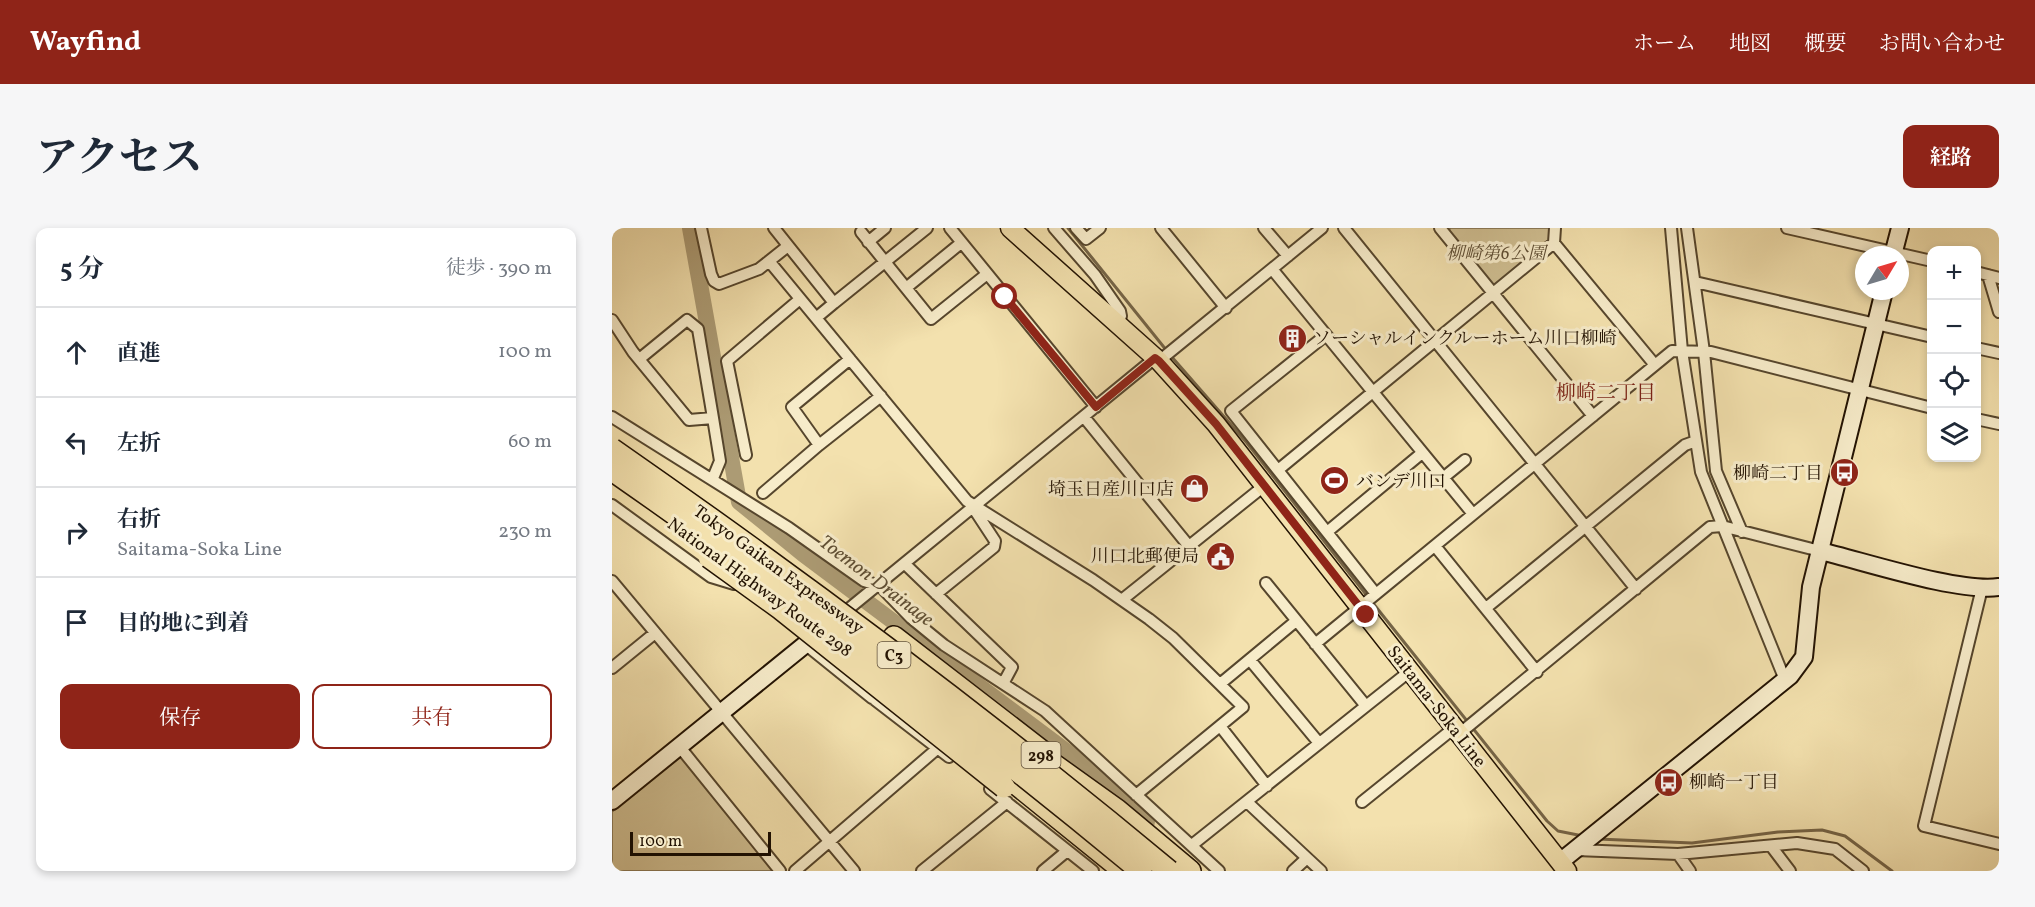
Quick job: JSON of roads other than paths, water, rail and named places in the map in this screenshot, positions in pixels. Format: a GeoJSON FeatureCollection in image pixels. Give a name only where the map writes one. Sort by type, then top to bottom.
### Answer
{"type":"FeatureCollection","features":[{"type":"Feature","properties":{"kind":"highway","name":"National Highway Route 298"},"geometry":{"type":"LineString","coordinates":[[612,441],[760,545],[1117,810],[1190,871]]}},
{"type":"Feature","properties":{"kind":"highway"},"geometry":{"type":"LineString","coordinates":[[612,441],[680,483],[894,637],[1117,810]]}},
{"type":"Feature","properties":{"kind":"highway","name":"Tokyo Gaikan Expressway"},"geometry":{"type":"LineString","coordinates":[[612,449],[763,556],[970,712],[1169,871]]}},
{"type":"Feature","properties":{"kind":"highway","name":"National Highway Route 298"},"geometry":{"type":"LineString","coordinates":[[613,485],[773,593],[1124,871]]}},
{"type":"Feature","properties":{"kind":"highway"},"geometry":{"type":"LineString","coordinates":[[613,485],[808,630],[1006,794],[1114,871]]}},
{"type":"Feature","properties":{"kind":"highway","name":"Tokyo Gaikan Expressway"},"geometry":{"type":"LineString","coordinates":[[613,485],[876,662],[1006,762],[1141,871]]}},
{"type":"Feature","properties":{"kind":"main road","name":"Saitama-Soka Line"},"geometry":{"type":"LineString","coordinates":[[1010,228],[1118,322],[1216,424],[1410,671],[1464,727],[1560,868]]}},
{"type":"Feature","properties":{"kind":"street"},"geometry":{"type":"LineString","coordinates":[[701,228],[711,274],[714,281],[719,284],[739,278],[769,261],[788,246]]}},
{"type":"Feature","properties":{"kind":"street"},"geometry":{"type":"LineString","coordinates":[[774,228],[834,303]]}},
{"type":"Feature","properties":{"kind":"street"},"geometry":{"type":"LineString","coordinates":[[868,242],[885,228]]}},
{"type":"Feature","properties":{"kind":"street"},"geometry":{"type":"LineString","coordinates":[[816,318],[927,228]]}},
{"type":"Feature","properties":{"kind":"street"},"geometry":{"type":"LineString","coordinates":[[950,228],[1096,407]]}},
{"type":"Feature","properties":{"kind":"street"},"geometry":{"type":"LineString","coordinates":[[1054,228],[1095,275],[1120,311],[1118,322]]}},
{"type":"Feature","properties":{"kind":"street"},"geometry":{"type":"LineString","coordinates":[[1076,228],[1086,239],[1100,228]]}},
{"type":"Feature","properties":{"kind":"street"},"geometry":{"type":"LineString","coordinates":[[1161,228],[1226,308]]}},
{"type":"Feature","properties":{"kind":"street"},"geometry":{"type":"LineString","coordinates":[[1264,228],[1288,256]]}},
{"type":"Feature","properties":{"kind":"street"},"geometry":{"type":"LineString","coordinates":[[612,801],[906,565],[1096,407],[1226,308],[1322,228]]}},
{"type":"Feature","properties":{"kind":"street"},"geometry":{"type":"LineString","coordinates":[[1344,228],[1636,589]]}},
{"type":"Feature","properties":{"kind":"street"},"geometry":{"type":"LineString","coordinates":[[1440,228],[1593,416]]}},
{"type":"Feature","properties":{"kind":"street"},"geometry":{"type":"LineString","coordinates":[[1278,470],[1554,243],[1556,228]]}},
{"type":"Feature","properties":{"kind":"street"},"geometry":{"type":"LineString","coordinates":[[1671,228],[1682,351],[1701,472],[1785,680]]}},
{"type":"Feature","properties":{"kind":"street"},"geometry":{"type":"LineString","coordinates":[[1687,228],[1704,352],[1716,471],[1742,532]]}},
{"type":"Feature","properties":{"kind":"street"},"geometry":{"type":"LineString","coordinates":[[1787,228],[1860,246]]}},
{"type":"Feature","properties":{"kind":"street"},"geometry":{"type":"LineString","coordinates":[[1895,246],[1900,228]]}},
{"type":"Feature","properties":{"kind":"street"},"geometry":{"type":"LineString","coordinates":[[861,232],[931,319],[987,274]]}},
{"type":"Feature","properties":{"kind":"street"},"geometry":{"type":"LineString","coordinates":[[906,288],[961,243]]}},
{"type":"Feature","properties":{"kind":"street"},"geometry":{"type":"LineString","coordinates":[[1554,243],[1655,364]]}},
{"type":"Feature","properties":{"kind":"street"},"geometry":{"type":"LineString","coordinates":[[1909,257],[1927,260]]}},
{"type":"Feature","properties":{"kind":"street"},"geometry":{"type":"LineString","coordinates":[[769,261],[967,501],[1122,599],[1173,638],[1243,707],[1136,795]]}},
{"type":"Feature","properties":{"kind":"street"},"geometry":{"type":"LineString","coordinates":[[1272,269],[1473,514]]}},
{"type":"Feature","properties":{"kind":"street"},"geometry":{"type":"LineString","coordinates":[[1994,276],[1999,312]]}},
{"type":"Feature","properties":{"kind":"street"},"geometry":{"type":"LineString","coordinates":[[1695,282],[1927,336]]}},
{"type":"Feature","properties":{"kind":"street"},"geometry":{"type":"LineString","coordinates":[[746,455],[727,361],[800,299]]}},
{"type":"Feature","properties":{"kind":"street"},"geometry":{"type":"LineString","coordinates":[[1560,868],[1580,847],[1785,680],[1796,670],[1804,657],[1807,615],[1820,551],[1882,300]]}},
{"type":"Feature","properties":{"kind":"street"},"geometry":{"type":"LineString","coordinates":[[612,320],[633,352],[689,420],[714,418]]}},
{"type":"Feature","properties":{"kind":"street"},"geometry":{"type":"LineString","coordinates":[[643,356],[687,320],[698,329],[720,461],[713,478]]}},
{"type":"Feature","properties":{"kind":"street"},"geometry":{"type":"LineString","coordinates":[[1326,335],[1231,411],[1376,594]]}},
{"type":"Feature","properties":{"kind":"street"},"geometry":{"type":"LineString","coordinates":[[1981,349],[1999,353]]}},
{"type":"Feature","properties":{"kind":"street"},"geometry":{"type":"LineString","coordinates":[[1315,644],[1672,351],[1704,352],[1927,407]]}},
{"type":"Feature","properties":{"kind":"street"},"geometry":{"type":"LineString","coordinates":[[819,445],[792,407],[850,359]]}},
{"type":"Feature","properties":{"kind":"street"},"geometry":{"type":"LineString","coordinates":[[763,493],[881,396]]}},
{"type":"Feature","properties":{"kind":"street"},"geometry":{"type":"LineString","coordinates":[[612,417],[713,478],[864,580],[880,586],[911,618],[944,645],[972,666],[1004,682],[1045,711],[1220,871]]}},
{"type":"Feature","properties":{"kind":"street"},"geometry":{"type":"LineString","coordinates":[[1084,417],[1188,545]]}},
{"type":"Feature","properties":{"kind":"street"},"geometry":{"type":"LineString","coordinates":[[1981,420],[1999,424]]}},
{"type":"Feature","properties":{"kind":"street"},"geometry":{"type":"LineString","coordinates":[[1486,608],[1685,445],[1696,441]]}},
{"type":"Feature","properties":{"kind":"street"},"geometry":{"type":"LineString","coordinates":[[1327,532],[1422,453]]}},
{"type":"Feature","properties":{"kind":"street"},"geometry":{"type":"LineString","coordinates":[[1443,478],[1465,460]]}},
{"type":"Feature","properties":{"kind":"street"},"geometry":{"type":"LineString","coordinates":[[1122,599],[1264,486]]}},
{"type":"Feature","properties":{"kind":"street"},"geometry":{"type":"LineString","coordinates":[[936,594],[994,547],[995,541],[975,508]]}},
{"type":"Feature","properties":{"kind":"street"},"geometry":{"type":"LineString","coordinates":[[1362,802],[1537,672],[1710,527],[1722,526],[1820,551],[1991,588],[1924,826],[1999,844]]}},
{"type":"Feature","properties":{"kind":"street"},"geometry":{"type":"LineString","coordinates":[[1435,546],[1537,672]]}},
{"type":"Feature","properties":{"kind":"street"},"geometry":{"type":"LineString","coordinates":[[906,565],[1012,667],[1004,682]]}},
{"type":"Feature","properties":{"kind":"street"},"geometry":{"type":"LineString","coordinates":[[612,581],[854,871]]}},
{"type":"Feature","properties":{"kind":"street"},"geometry":{"type":"LineString","coordinates":[[1266,583],[1366,705]]}},
{"type":"Feature","properties":{"kind":"street"},"geometry":{"type":"LineString","coordinates":[[1220,684],[1296,621]]}},
{"type":"Feature","properties":{"kind":"street"},"geometry":{"type":"LineString","coordinates":[[612,668],[655,633]]}},
{"type":"Feature","properties":{"kind":"street"},"geometry":{"type":"LineString","coordinates":[[805,644],[938,748],[1006,794],[1067,851],[1093,871]]}},
{"type":"Feature","properties":{"kind":"street"},"geometry":{"type":"LineString","coordinates":[[856,659],[875,700]]}},
{"type":"Feature","properties":{"kind":"street"},"geometry":{"type":"LineString","coordinates":[[1251,660],[1320,743]]}},
{"type":"Feature","properties":{"kind":"street"},"geometry":{"type":"LineString","coordinates":[[1192,845],[1410,671]]}},
{"type":"Feature","properties":{"kind":"street"},"geometry":{"type":"LineString","coordinates":[[1220,726],[1267,786]]}},
{"type":"Feature","properties":{"kind":"street"},"geometry":{"type":"LineString","coordinates":[[679,746],[780,871]]}},
{"type":"Feature","properties":{"kind":"street"},"geometry":{"type":"LineString","coordinates":[[795,871],[938,748]]}},
{"type":"Feature","properties":{"kind":"street"},"geometry":{"type":"LineString","coordinates":[[922,871],[1006,794]]}},
{"type":"Feature","properties":{"kind":"street"},"geometry":{"type":"LineString","coordinates":[[1247,802],[1322,871]]}},
{"type":"Feature","properties":{"kind":"street"},"geometry":{"type":"LineString","coordinates":[[1580,847],[1678,854],[1797,843],[1835,849],[1863,871]]}},
{"type":"Feature","properties":{"kind":"street"},"geometry":{"type":"LineString","coordinates":[[1771,846],[1790,871]]}},
{"type":"Feature","properties":{"kind":"street"},"geometry":{"type":"LineString","coordinates":[[1043,871],[1067,851]]}},
{"type":"Feature","properties":{"kind":"street"},"geometry":{"type":"LineString","coordinates":[[1678,854],[1690,871]]}},
{"type":"Feature","properties":{"kind":"street"},"geometry":{"type":"LineString","coordinates":[[1293,871],[1307,858]]}},
{"type":"Feature","properties":{"kind":"waterway","name":"Toemon Drainage"},"geometry":{"type":"LineString","coordinates":[[690,228],[739,502],[803,554],[1074,757],[1147,822]]}},
{"type":"Feature","properties":{"kind":"waterway"},"geometry":{"type":"LineString","coordinates":[[1068,228],[1167,351]]}},
{"type":"Feature","properties":{"kind":"waterway"},"geometry":{"type":"LineString","coordinates":[[1171,356],[1247,443],[1368,597]]}},
{"type":"Feature","properties":{"kind":"waterway"},"geometry":{"type":"LineString","coordinates":[[1372,602],[1547,821],[1558,831],[1583,836]]}},
{"type":"Feature","properties":{"kind":"waterway"},"geometry":{"type":"LineString","coordinates":[[1598,839],[1692,843],[1778,832],[1822,830],[1845,836],[1892,871]]}},
{"type":"Feature","properties":{"kind":"place","name":"ソーシャルインクルーホーム川口柳崎"},"geometry":{"type":"Point","coordinates":[1292,338]}},
{"type":"Feature","properties":{"kind":"place","name":"柳崎二丁目"},"geometry":{"type":"Point","coordinates":[1844,473]}},
{"type":"Feature","properties":{"kind":"place","name":"バンデ川口"},"geometry":{"type":"Point","coordinates":[1335,481]}},
{"type":"Feature","properties":{"kind":"place","name":"埼玉日産川口店"},"geometry":{"type":"Point","coordinates":[1195,489]}},
{"type":"Feature","properties":{"kind":"place","name":"川口北郵便局"},"geometry":{"type":"Point","coordinates":[1220,556]}},
{"type":"Feature","properties":{"kind":"place","name":"柳崎一丁目"},"geometry":{"type":"Point","coordinates":[1668,782]}},
{"type":"Feature","properties":{"kind":"district","name":"柳崎二丁目"},"geometry":{"type":"Point","coordinates":[1606,392]}},
{"type":"Feature","properties":{"kind":"park label","name":"柳崎第6公園"},"geometry":{"type":"Point","coordinates":[1496,253]}}]}
